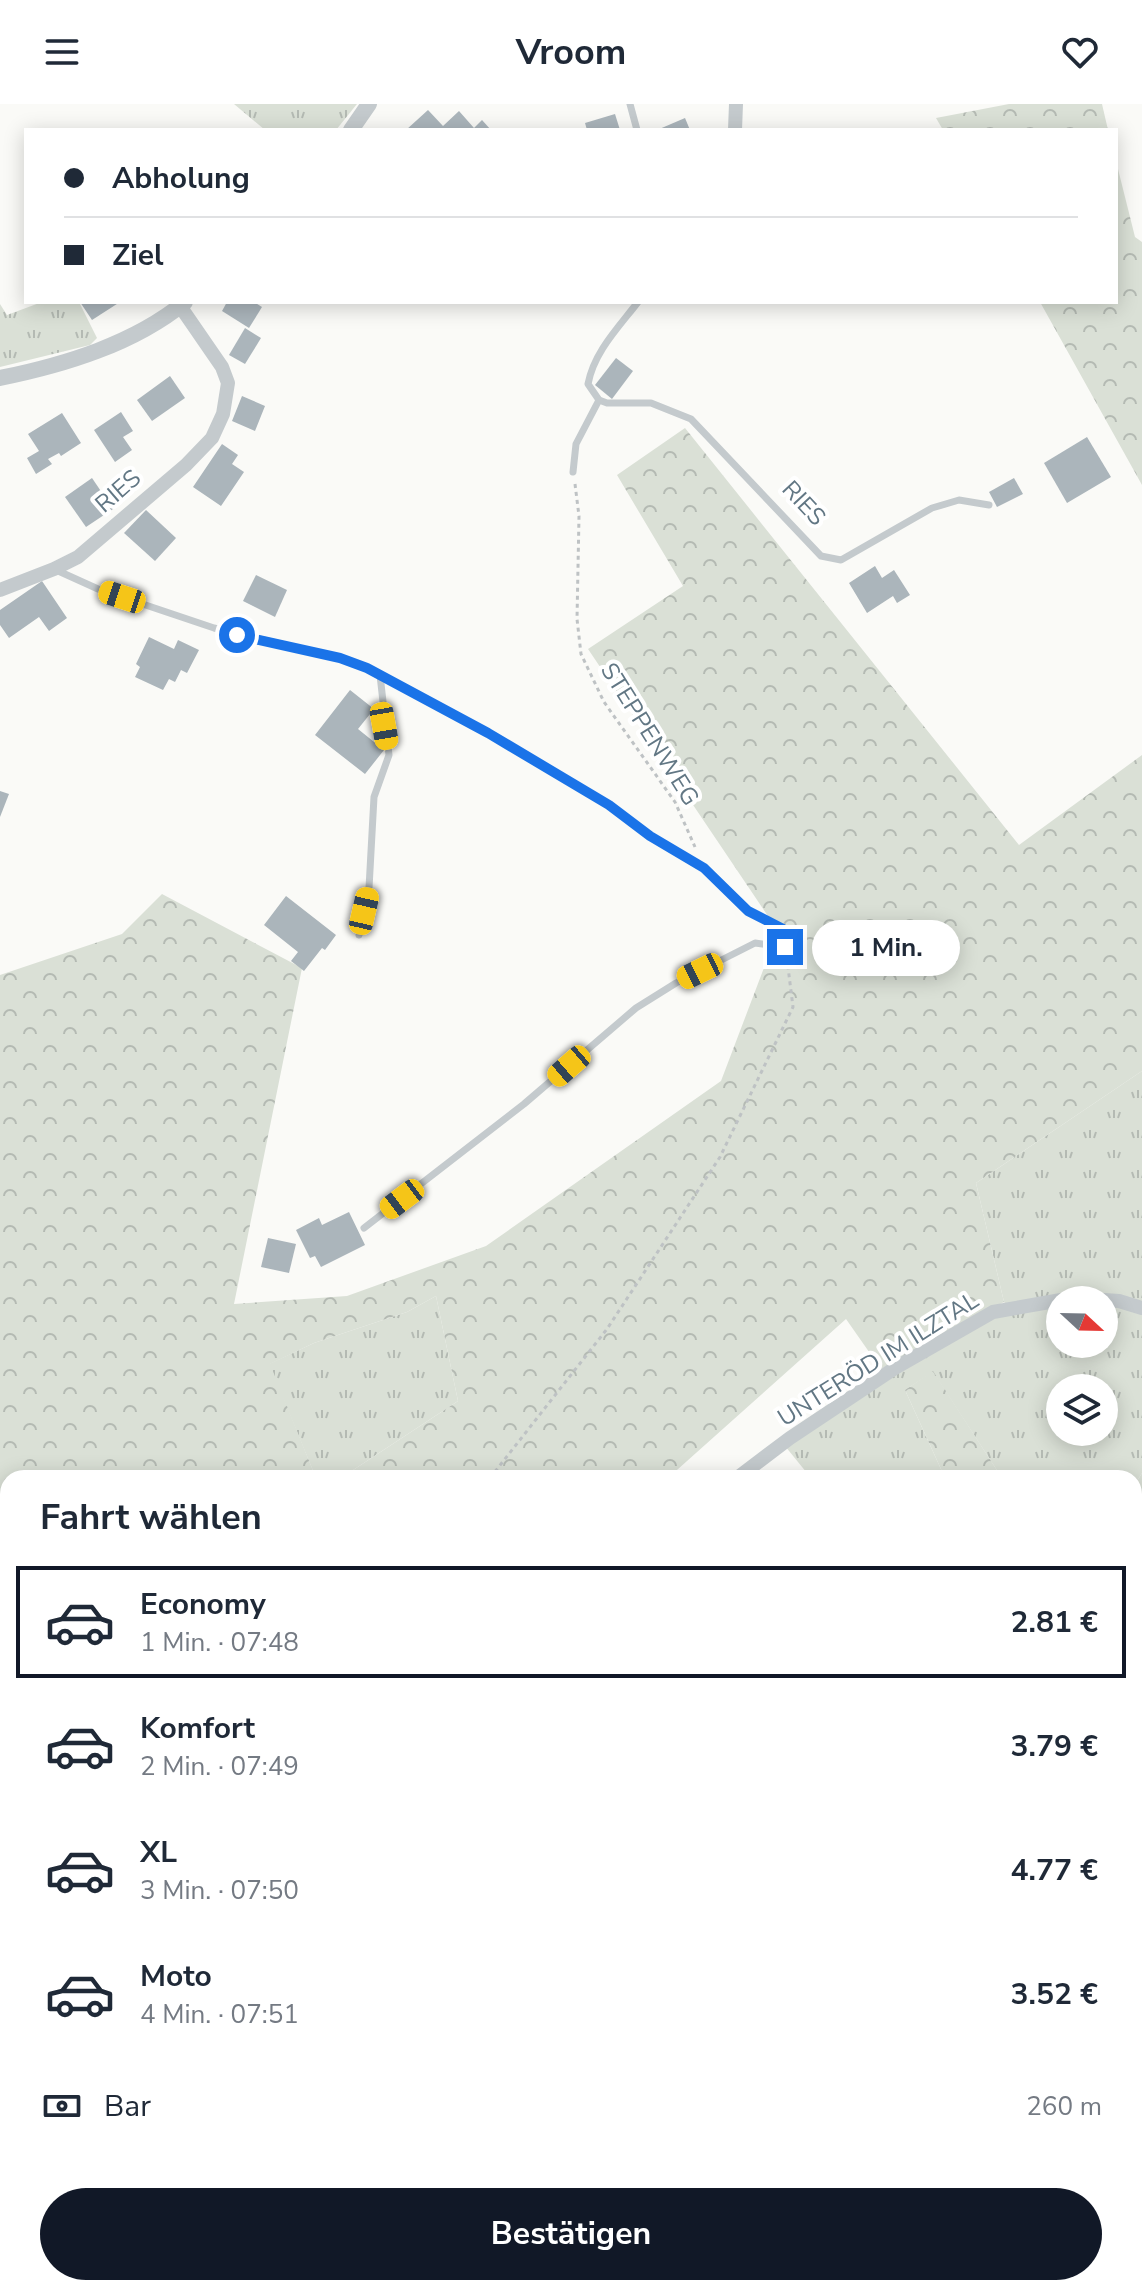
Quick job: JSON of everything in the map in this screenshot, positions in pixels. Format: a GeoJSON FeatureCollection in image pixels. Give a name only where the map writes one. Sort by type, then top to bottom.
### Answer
{"type":"FeatureCollection","features":[{"type":"Feature","properties":{"kind":"street"},"geometry":{"type":"LineString","coordinates":[[352,128],[369,104]]}},
{"type":"Feature","properties":{"kind":"street"},"geometry":{"type":"LineString","coordinates":[[735,128],[736,104]]}},
{"type":"Feature","properties":{"kind":"street","name":"RIES"},"geometry":{"type":"LineString","coordinates":[[0,378],[81,357],[106,347],[183,304],[222,367],[228,383],[223,414],[212,438],[186,465],[78,557],[0,590]]}},
{"type":"Feature","properties":{"kind":"street","name":"UNTERÖD IM ILZTAL"},"geometry":{"type":"LineString","coordinates":[[1118,1301],[1142,1308]]}},
{"type":"Feature","properties":{"kind":"street","name":"UNTERÖD IM ILZTAL"},"geometry":{"type":"LineString","coordinates":[[748,1470],[895,1368],[993,1312],[1046,1302]]}},
{"type":"Feature","properties":{"kind":"lane"},"geometry":{"type":"LineString","coordinates":[[630,104],[636,128]]}},
{"type":"Feature","properties":{"kind":"lane"},"geometry":{"type":"LineString","coordinates":[[573,472],[576,444],[599,400],[588,384],[591,368],[636,304]]}},
{"type":"Feature","properties":{"kind":"lane","name":"RIES"},"geometry":{"type":"LineString","coordinates":[[599,400],[607,403],[651,403],[691,419],[821,556],[841,560],[932,508],[959,500],[989,505]]}},
{"type":"Feature","properties":{"kind":"lane"},"geometry":{"type":"LineString","coordinates":[[54,569],[98,589],[214,628],[340,658],[380,675],[609,805],[650,836],[704,868],[748,911],[783,929],[785,947],[755,943],[676,983],[636,1008],[524,1104],[364,1228]]}},
{"type":"Feature","properties":{"kind":"lane"},"geometry":{"type":"LineString","coordinates":[[359,935],[369,888],[374,797],[389,755],[380,675]]}},
{"type":"Feature","properties":{"kind":"path","name":"STEPPENWEG"},"geometry":{"type":"LineString","coordinates":[[573,472],[579,516],[577,619],[581,654],[604,702],[675,802],[704,868]]}},
{"type":"Feature","properties":{"kind":"path"},"geometry":{"type":"LineString","coordinates":[[496,1470],[607,1329],[720,1157],[793,1007],[785,947]]}},
{"type":"Feature","properties":{"kind":"green space"},"geometry":{"type":"Polygon","coordinates":[[[234,104],[357,104],[338,128],[263,128],[234,104]]]}},
{"type":"Feature","properties":{"kind":"green space"},"geometry":{"type":"Polygon","coordinates":[[[1009,104],[1102,104],[1108,128],[942,128],[936,118],[1009,104]]]}},
{"type":"Feature","properties":{"kind":"green space"},"geometry":{"type":"Polygon","coordinates":[[[1118,169],[1135,237],[1142,242],[1142,485],[1041,304],[1118,304],[1118,169]]]}},
{"type":"Feature","properties":{"kind":"green space"},"geometry":{"type":"Polygon","coordinates":[[[0,304],[7,315],[37,304],[80,304],[97,338],[90,345],[0,367],[0,304]]]}},
{"type":"Feature","properties":{"kind":"green space"},"geometry":{"type":"Polygon","coordinates":[[[685,428],[1019,845],[1142,755],[1142,1071],[976,1183],[1004,1302],[881,1369],[846,1319],[677,1470],[353,1470],[458,1401],[436,1296],[407,1312],[314,1343],[270,1364],[313,1470],[0,1470],[0,975],[122,934],[162,894],[302,968],[234,1304],[347,1296],[486,1246],[721,1081],[778,931],[588,649],[683,586],[617,475],[685,428]]]}},
{"type":"Feature","properties":{"kind":"green space"},"geometry":{"type":"Polygon","coordinates":[[[1142,1071],[1142,1470],[997,1470],[933,1372],[905,1390],[941,1470],[804,1470],[785,1446],[790,1438],[1008,1307],[1004,1302],[976,1183],[1142,1071]]]}},
{"type":"Feature","properties":{"kind":"green space"},"geometry":{"type":"Polygon","coordinates":[[[436,1296],[458,1401],[353,1470],[313,1470],[269,1364],[314,1343],[407,1312],[436,1296]]]}},
{"type":"Feature","properties":{"kind":"green space"},"geometry":{"type":"Polygon","coordinates":[[[933,1371],[997,1470],[941,1470],[905,1390],[933,1371]]]}},
{"type":"Feature","properties":{"kind":"building"},"geometry":{"type":"Polygon","coordinates":[[[428,110],[443,126],[459,111],[474,128],[408,128],[428,110]]]}},
{"type":"Feature","properties":{"kind":"building"},"geometry":{"type":"Polygon","coordinates":[[[615,114],[619,128],[586,128],[585,123],[615,114]]]}},
{"type":"Feature","properties":{"kind":"building"},"geometry":{"type":"Polygon","coordinates":[[[685,118],[689,128],[662,128],[685,118]]]}},
{"type":"Feature","properties":{"kind":"building"},"geometry":{"type":"Polygon","coordinates":[[[482,120],[489,128],[474,128],[482,120]]]}},
{"type":"Feature","properties":{"kind":"building"},"geometry":{"type":"Polygon","coordinates":[[[81,304],[117,304],[92,320],[81,304]]]}},
{"type":"Feature","properties":{"kind":"building"},"geometry":{"type":"Polygon","coordinates":[[[226,304],[257,304],[262,307],[249,328],[222,311],[226,304]]]}},
{"type":"Feature","properties":{"kind":"building"},"geometry":{"type":"Polygon","coordinates":[[[245,328],[261,338],[245,364],[229,355],[245,328]]]}},
{"type":"Feature","properties":{"kind":"building"},"geometry":{"type":"Polygon","coordinates":[[[616,358],[633,371],[612,399],[595,385],[616,358]]]}},
{"type":"Feature","properties":{"kind":"building"},"geometry":{"type":"Polygon","coordinates":[[[170,376],[185,398],[152,421],[137,400],[170,376]]]}},
{"type":"Feature","properties":{"kind":"building"},"geometry":{"type":"Polygon","coordinates":[[[242,396],[265,406],[255,431],[232,421],[242,396]]]}},
{"type":"Feature","properties":{"kind":"building"},"geometry":{"type":"Polygon","coordinates":[[[121,412],[133,431],[123,437],[132,450],[115,462],[94,430],[121,412]]]}},
{"type":"Feature","properties":{"kind":"building"},"geometry":{"type":"Polygon","coordinates":[[[62,413],[81,443],[61,456],[59,453],[48,459],[52,464],[36,474],[27,458],[39,451],[28,434],[62,413]]]}},
{"type":"Feature","properties":{"kind":"building"},"geometry":{"type":"Polygon","coordinates":[[[1087,437],[1111,477],[1067,503],[1044,463],[1087,437]]]}},
{"type":"Feature","properties":{"kind":"building"},"geometry":{"type":"Polygon","coordinates":[[[222,444],[238,455],[232,464],[244,472],[221,506],[193,487],[222,444]]]}},
{"type":"Feature","properties":{"kind":"building"},"geometry":{"type":"Polygon","coordinates":[[[92,478],[113,509],[86,527],[65,497],[92,478]]]}},
{"type":"Feature","properties":{"kind":"building"},"geometry":{"type":"Polygon","coordinates":[[[1014,478],[1023,494],[997,507],[989,492],[1014,478]]]}},
{"type":"Feature","properties":{"kind":"building"},"geometry":{"type":"Polygon","coordinates":[[[146,510],[176,538],[155,561],[124,533],[146,510]]]}},
{"type":"Feature","properties":{"kind":"building"},"geometry":{"type":"Polygon","coordinates":[[[875,566],[882,578],[894,570],[910,595],[897,603],[893,596],[867,613],[849,583],[875,566]]]}},
{"type":"Feature","properties":{"kind":"building"},"geometry":{"type":"Polygon","coordinates":[[[256,575],[287,590],[275,617],[243,601],[256,575]]]}},
{"type":"Feature","properties":{"kind":"building"},"geometry":{"type":"Polygon","coordinates":[[[42,581],[67,618],[49,631],[39,617],[9,638],[0,625],[0,610],[42,581]]]}},
{"type":"Feature","properties":{"kind":"building"},"geometry":{"type":"Polygon","coordinates":[[[149,637],[174,649],[178,640],[199,650],[187,673],[181,670],[175,682],[169,679],[163,690],[135,677],[140,667],[136,664],[149,637]]]}},
{"type":"Feature","properties":{"kind":"building"},"geometry":{"type":"Polygon","coordinates":[[[350,690],[374,709],[358,729],[384,750],[365,774],[315,735],[350,690]]]}},
{"type":"Feature","properties":{"kind":"building"},"geometry":{"type":"Polygon","coordinates":[[[0,791],[9,794],[0,817],[0,791]]]}},
{"type":"Feature","properties":{"kind":"building"},"geometry":{"type":"Polygon","coordinates":[[[286,896],[336,935],[304,971],[291,961],[298,952],[264,925],[286,896]]]}},
{"type":"Feature","properties":{"kind":"building"},"geometry":{"type":"Polygon","coordinates":[[[349,1212],[365,1245],[321,1267],[315,1256],[310,1258],[296,1230],[319,1218],[322,1225],[349,1212]]]}},
{"type":"Feature","properties":{"kind":"building"},"geometry":{"type":"Polygon","coordinates":[[[268,1238],[296,1244],[289,1273],[261,1267],[268,1238]]]}},
{"type":"Feature","properties":{"kind":"route"},"geometry":{"type":"LineString","coordinates":[[237,635],[340,658],[367,668],[488,733],[609,805],[650,836],[704,868],[748,911],[783,929],[785,947]]}}]}
